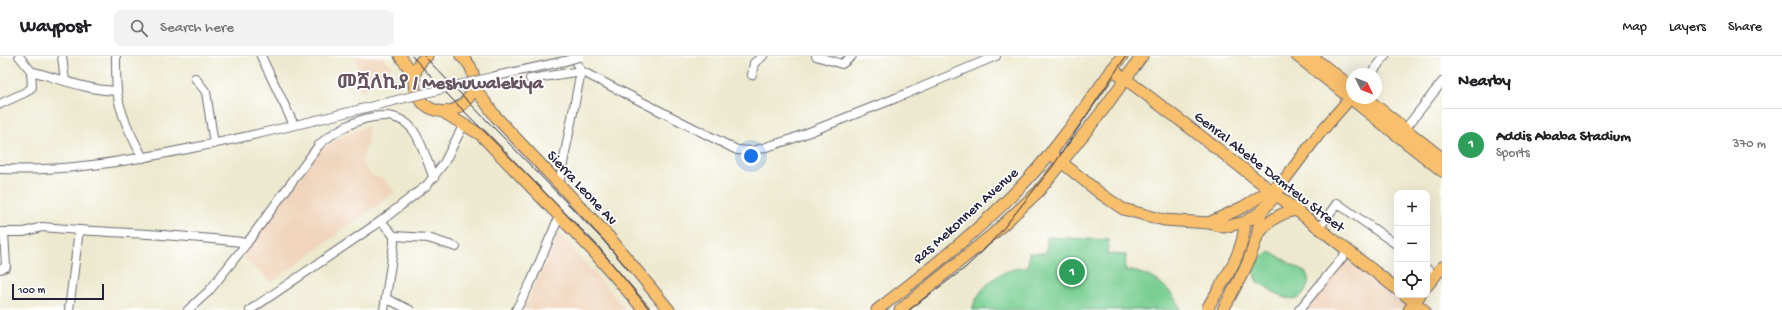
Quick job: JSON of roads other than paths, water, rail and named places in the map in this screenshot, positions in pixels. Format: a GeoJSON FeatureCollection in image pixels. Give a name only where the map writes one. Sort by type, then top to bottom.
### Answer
{"type":"FeatureCollection","features":[{"type":"Feature","properties":{"kind":"main road"},"geometry":{"type":"LineString","coordinates":[[400,56],[414,75]]}},
{"type":"Feature","properties":{"kind":"main road"},"geometry":{"type":"LineString","coordinates":[[427,56],[417,66],[414,75],[414,89],[420,100],[430,109],[443,112],[480,135],[593,252],[644,310]]}},
{"type":"Feature","properties":{"kind":"main road"},"geometry":{"type":"LineString","coordinates":[[443,112],[454,110],[463,105],[470,97],[474,86],[474,75],[470,65],[461,56]]}},
{"type":"Feature","properties":{"kind":"main road","name":"Ras Mekonnen Avenue"},"geometry":{"type":"LineString","coordinates":[[877,310],[984,221],[1027,180],[1050,152],[1122,56]]}},
{"type":"Feature","properties":{"kind":"main road","name":"Ras Mekonnen Avenue"},"geometry":{"type":"LineString","coordinates":[[900,310],[1010,219],[1038,192],[1103,110],[1142,56]]}},
{"type":"Feature","properties":{"kind":"main road"},"geometry":{"type":"LineString","coordinates":[[1297,56],[1346,94]]}},
{"type":"Feature","properties":{"kind":"main road"},"geometry":{"type":"LineString","coordinates":[[1311,56],[1346,82]]}},
{"type":"Feature","properties":{"kind":"main road","name":"Genral Abebe Damtew Street"},"geometry":{"type":"LineString","coordinates":[[1112,69],[1273,193],[1320,227],[1394,287]]}},
{"type":"Feature","properties":{"kind":"main road","name":"Sierra Leone Av"},"geometry":{"type":"LineString","coordinates":[[474,86],[496,116],[609,237],[669,310]]}},
{"type":"Feature","properties":{"kind":"main road"},"geometry":{"type":"LineString","coordinates":[[1223,310],[1247,265],[1257,237],[1261,212],[1273,193],[1346,102]]}},
{"type":"Feature","properties":{"kind":"main road"},"geometry":{"type":"LineString","coordinates":[[1360,104],[1442,158]]}},
{"type":"Feature","properties":{"kind":"main road"},"geometry":{"type":"LineString","coordinates":[[1372,104],[1442,171]]}},
{"type":"Feature","properties":{"kind":"main road"},"geometry":{"type":"LineString","coordinates":[[1050,152],[1123,209],[1164,220],[1209,224],[1224,227],[1245,222],[1261,212]]}},
{"type":"Feature","properties":{"kind":"main road"},"geometry":{"type":"LineString","coordinates":[[1209,224],[1273,193]]}},
{"type":"Feature","properties":{"kind":"main road"},"geometry":{"type":"LineString","coordinates":[[1257,237],[1264,227],[1277,216],[1296,210]]}},
{"type":"Feature","properties":{"kind":"main road"},"geometry":{"type":"LineString","coordinates":[[1209,310],[1208,307],[1234,263],[1243,241],[1245,222]]}},
{"type":"Feature","properties":{"kind":"main road"},"geometry":{"type":"LineString","coordinates":[[1430,280],[1435,270]]}},
{"type":"Feature","properties":{"kind":"main road"},"geometry":{"type":"LineString","coordinates":[[1414,303],[1424,310]]}},
{"type":"Feature","properties":{"kind":"street"},"geometry":{"type":"LineString","coordinates":[[0,104],[30,90],[33,84],[31,71],[19,56]]}},
{"type":"Feature","properties":{"kind":"street"},"geometry":{"type":"LineString","coordinates":[[62,56],[65,81]]}},
{"type":"Feature","properties":{"kind":"street"},"geometry":{"type":"LineString","coordinates":[[116,56],[117,91],[125,122],[144,158]]}},
{"type":"Feature","properties":{"kind":"street"},"geometry":{"type":"LineString","coordinates":[[261,56],[294,125]]}},
{"type":"Feature","properties":{"kind":"street"},"geometry":{"type":"LineString","coordinates":[[0,169],[66,168],[144,158],[214,144],[496,76],[565,61],[579,56],[581,71],[559,184]]}},
{"type":"Feature","properties":{"kind":"street"},"geometry":{"type":"LineString","coordinates":[[752,75],[754,63],[763,56]]}},
{"type":"Feature","properties":{"kind":"street"},"geometry":{"type":"LineString","coordinates":[[816,56],[842,64],[852,56]]}},
{"type":"Feature","properties":{"kind":"street"},"geometry":{"type":"LineString","coordinates":[[530,79],[581,71],[737,150],[753,151],[794,138],[896,98],[996,56]]}},
{"type":"Feature","properties":{"kind":"street"},"geometry":{"type":"LineString","coordinates":[[1376,68],[1385,56]]}},
{"type":"Feature","properties":{"kind":"street"},"geometry":{"type":"LineString","coordinates":[[31,71],[93,90],[117,91]]}},
{"type":"Feature","properties":{"kind":"street"},"geometry":{"type":"LineString","coordinates":[[195,78],[206,92],[214,144]]}},
{"type":"Feature","properties":{"kind":"street"},"geometry":{"type":"LineString","coordinates":[[1402,132],[1442,82]]}},
{"type":"Feature","properties":{"kind":"street"},"geometry":{"type":"LineString","coordinates":[[188,310],[208,291],[247,243],[319,145],[331,134],[346,126],[378,115],[404,122],[412,128],[418,137],[434,178]]}},
{"type":"Feature","properties":{"kind":"street"},"geometry":{"type":"LineString","coordinates":[[250,310],[381,221],[427,185],[434,178],[444,163],[464,124]]}},
{"type":"Feature","properties":{"kind":"street"},"geometry":{"type":"LineString","coordinates":[[1320,227],[1338,203],[1394,243]]}},
{"type":"Feature","properties":{"kind":"street"},"geometry":{"type":"LineString","coordinates":[[516,310],[544,253],[559,217]]}},
{"type":"Feature","properties":{"kind":"street"},"geometry":{"type":"LineString","coordinates":[[381,221],[394,236],[387,299],[384,310]]}},
{"type":"Feature","properties":{"kind":"street"},"geometry":{"type":"LineString","coordinates":[[0,269],[6,267],[2,232],[24,232],[42,227],[197,237],[247,243]]}},
{"type":"Feature","properties":{"kind":"street"},"geometry":{"type":"LineString","coordinates":[[69,310],[78,230]]}},
{"type":"Feature","properties":{"kind":"street"},"geometry":{"type":"LineString","coordinates":[[394,236],[428,238],[456,247]]}},
{"type":"Feature","properties":{"kind":"street"},"geometry":{"type":"LineString","coordinates":[[1299,310],[1348,251]]}},
{"type":"Feature","properties":{"kind":"street"},"geometry":{"type":"LineString","coordinates":[[387,299],[410,310]]}},
{"type":"Feature","properties":{"kind":"tram line"},"geometry":{"type":"LineString","coordinates":[[412,56],[446,93],[597,245],[650,310]]}},
{"type":"Feature","properties":{"kind":"tram line"},"geometry":{"type":"LineString","coordinates":[[424,56],[603,240],[630,272]]}},
{"type":"Feature","properties":{"kind":"tram line"},"geometry":{"type":"LineString","coordinates":[[909,310],[965,268],[1002,230],[1053,166],[1126,56]]}},
{"type":"Feature","properties":{"kind":"place","name":"Addis Ababa Stadium"},"geometry":{"type":"Point","coordinates":[1072,272]}},
{"type":"Feature","properties":{"kind":"district","name":"መሿለኪያ / Meshuwalekiya"},"geometry":{"type":"Point","coordinates":[440,81]}}]}
